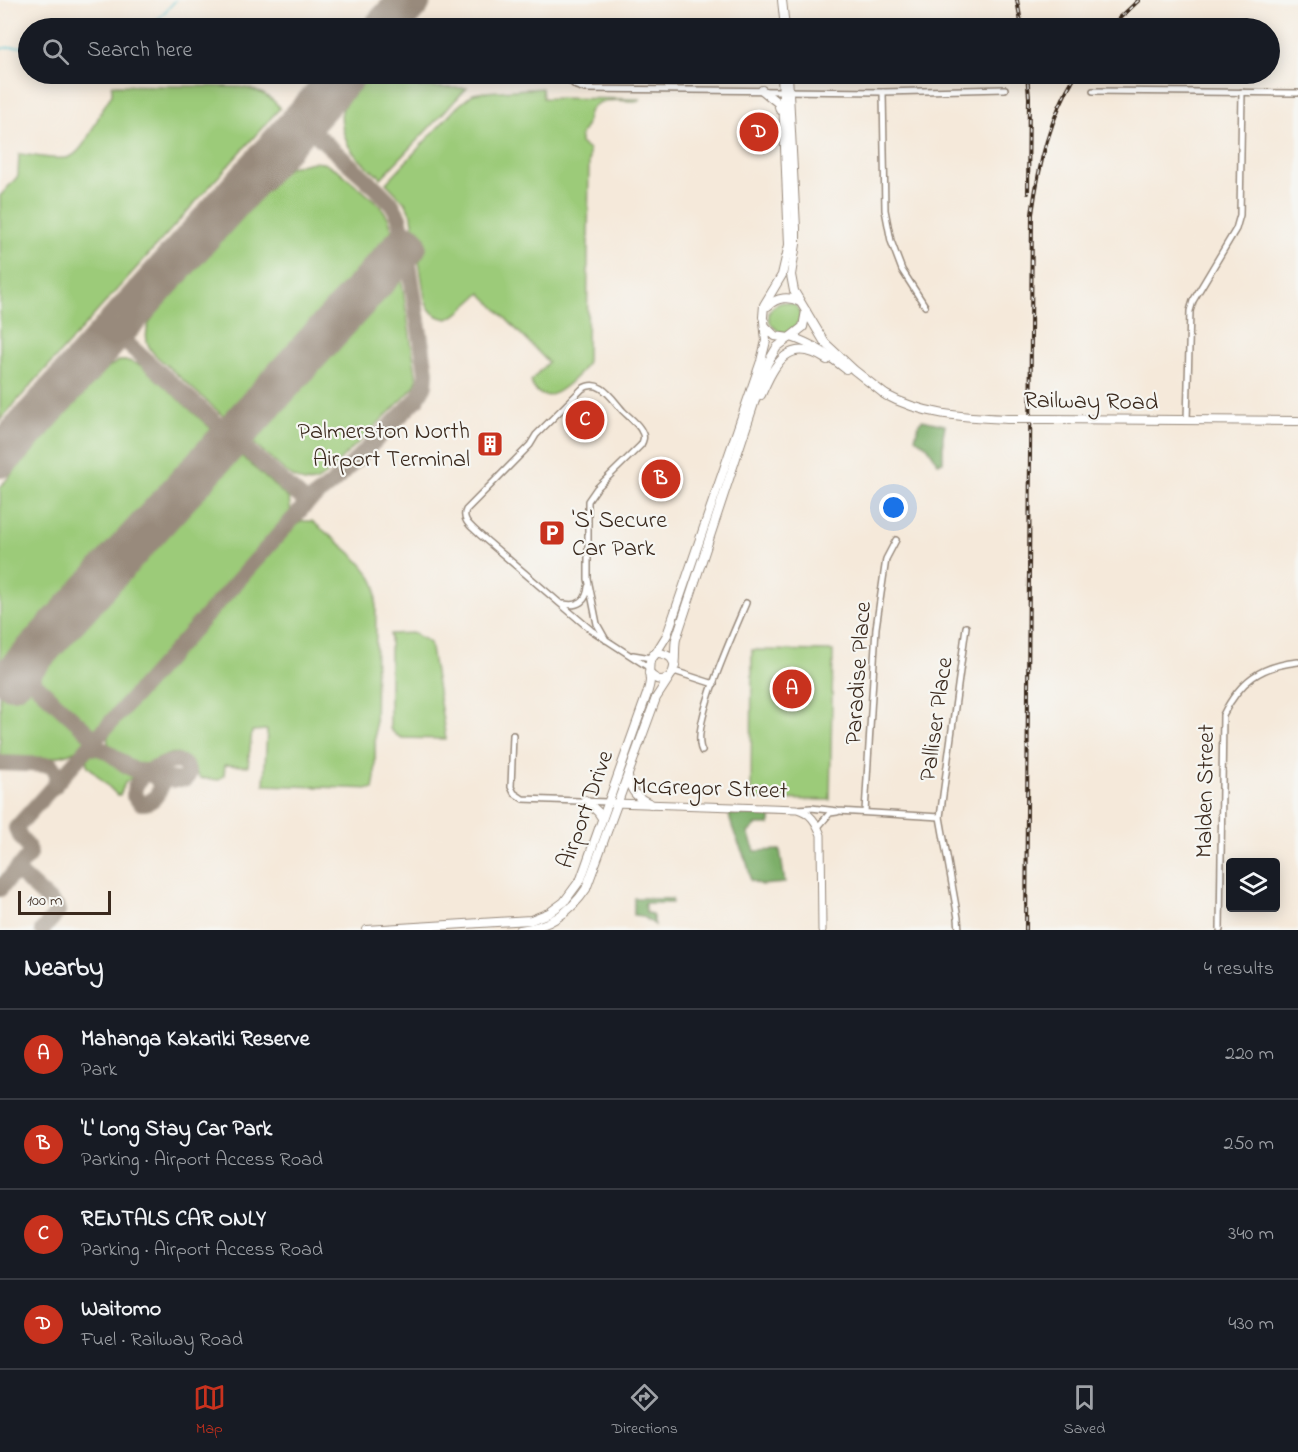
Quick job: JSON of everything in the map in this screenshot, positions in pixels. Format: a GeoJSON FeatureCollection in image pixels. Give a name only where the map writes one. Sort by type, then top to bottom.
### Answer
{"type":"FeatureCollection","features":[{"type":"Feature","properties":{"kind":"main road"},"geometry":{"type":"LineString","coordinates":[[781,0],[781,18]]}},
{"type":"Feature","properties":{"kind":"main road"},"geometry":{"type":"LineString","coordinates":[[781,0],[784,18]]}},
{"type":"Feature","properties":{"kind":"main road","name":"Railway Road"},"geometry":{"type":"LineString","coordinates":[[784,84],[796,244],[792,280],[794,291],[825,343],[887,396]]}},
{"type":"Feature","properties":{"kind":"main road","name":"Railway Road"},"geometry":{"type":"LineString","coordinates":[[764,319],[764,305],[779,281],[788,252],[787,84]]}},
{"type":"Feature","properties":{"kind":"main road"},"geometry":{"type":"LineString","coordinates":[[762,90],[778,103],[780,109],[782,148],[787,174]]}},
{"type":"Feature","properties":{"kind":"main road"},"geometry":{"type":"LineString","coordinates":[[780,299],[798,301],[805,307],[803,327],[777,347],[770,358],[676,639],[674,670],[661,680],[653,678],[648,669],[667,634],[761,361],[766,341],[764,319],[768,305],[780,299]]}},
{"type":"Feature","properties":{"kind":"main road"},"geometry":{"type":"LineString","coordinates":[[764,319],[766,327],[776,336],[790,338]]}},
{"type":"Feature","properties":{"kind":"main road","name":"Railway Road"},"geometry":{"type":"LineString","coordinates":[[790,338],[808,342],[819,348],[864,383],[887,396],[914,408],[948,416],[1009,419],[1298,421]]}},
{"type":"Feature","properties":{"kind":"main road"},"geometry":{"type":"LineString","coordinates":[[744,434],[773,368],[789,353],[801,350],[812,351],[864,383]]}},
{"type":"Feature","properties":{"kind":"main road"},"geometry":{"type":"LineString","coordinates":[[653,657],[658,654],[667,655],[674,662],[674,670]]}},
{"type":"Feature","properties":{"kind":"main road","name":"Airport Drive"},"geometry":{"type":"LineString","coordinates":[[367,930],[522,921],[549,913],[564,902],[576,888],[584,870],[647,694],[650,680],[648,669]]}},
{"type":"Feature","properties":{"kind":"main road","name":"Airport Drive"},"geometry":{"type":"LineString","coordinates":[[520,930],[534,928],[552,921],[568,910],[590,881],[656,698],[674,670]]}},
{"type":"Feature","properties":{"kind":"main road"},"geometry":{"type":"LineString","coordinates":[[628,776],[632,791],[636,796],[651,804]]}},
{"type":"Feature","properties":{"kind":"main road"},"geometry":{"type":"LineString","coordinates":[[585,800],[602,818]]}},
{"type":"Feature","properties":{"kind":"street"},"geometry":{"type":"LineString","coordinates":[[574,84],[585,89],[883,92],[1005,89]]}},
{"type":"Feature","properties":{"kind":"street"},"geometry":{"type":"LineString","coordinates":[[1093,91],[1298,93]]}},
{"type":"Feature","properties":{"kind":"street"},"geometry":{"type":"LineString","coordinates":[[883,92],[885,210],[891,240],[902,270],[925,306]]}},
{"type":"Feature","properties":{"kind":"street"},"geometry":{"type":"LineString","coordinates":[[1187,420],[1190,311],[1193,301],[1236,229],[1240,215],[1242,92]]}},
{"type":"Feature","properties":{"kind":"street"},"geometry":{"type":"LineString","coordinates":[[563,604],[572,605],[584,600],[588,591],[589,499],[597,488],[641,445],[644,438],[640,428],[616,401],[602,388],[594,385],[582,389],[536,435],[530,445],[464,514],[466,521],[479,534],[591,630],[632,655],[648,669]]}},
{"type":"Feature","properties":{"kind":"street","name":"Paradise Place"},"geometry":{"type":"LineString","coordinates":[[866,812],[876,628],[886,559],[896,540]]}},
{"type":"Feature","properties":{"kind":"street"},"geometry":{"type":"LineString","coordinates":[[588,579],[597,624],[606,640]]}},
{"type":"Feature","properties":{"kind":"street"},"geometry":{"type":"LineString","coordinates":[[702,751],[699,745],[699,729],[714,684],[747,603]]}},
{"type":"Feature","properties":{"kind":"street","name":"Palliser Place"},"geometry":{"type":"LineString","coordinates":[[959,930],[940,817],[966,627]]}},
{"type":"Feature","properties":{"kind":"street"},"geometry":{"type":"LineString","coordinates":[[632,655],[653,657]]}},
{"type":"Feature","properties":{"kind":"street","name":"Malden Street"},"geometry":{"type":"LineString","coordinates":[[1220,930],[1223,715],[1232,698],[1246,682],[1264,669],[1298,662]]}},
{"type":"Feature","properties":{"kind":"street"},"geometry":{"type":"LineString","coordinates":[[674,670],[714,684]]}},
{"type":"Feature","properties":{"kind":"street","name":"McGregor Street"},"geometry":{"type":"LineString","coordinates":[[513,735],[511,787],[514,793],[523,799],[796,809],[811,816],[818,827]]}},
{"type":"Feature","properties":{"kind":"street"},"geometry":{"type":"LineString","coordinates":[[796,809],[812,808],[838,812]]}},
{"type":"Feature","properties":{"kind":"street"},"geometry":{"type":"LineString","coordinates":[[822,930],[822,845],[818,827],[830,813],[866,812],[940,817]]}},
{"type":"Feature","properties":{"kind":"green space"},"geometry":{"type":"Polygon","coordinates":[[[361,84],[467,88],[381,178],[351,150],[345,138],[341,116],[354,91],[361,84]]]}},
{"type":"Feature","properties":{"kind":"green space"},"geometry":{"type":"Polygon","coordinates":[[[112,85],[240,87],[262,93],[280,108],[0,420],[0,196],[18,176],[19,154],[66,158],[80,149],[112,95],[112,85]]]}},
{"type":"Feature","properties":{"kind":"green space"},"geometry":{"type":"Polygon","coordinates":[[[542,88],[543,98],[641,99],[603,101],[592,107],[581,135],[580,143],[589,150],[587,361],[570,382],[547,396],[536,391],[531,381],[548,362],[481,293],[460,312],[448,319],[439,317],[431,311],[425,299],[412,217],[406,204],[386,183],[457,107],[473,94],[542,88]]]}},
{"type":"Feature","properties":{"kind":"green space"},"geometry":{"type":"Polygon","coordinates":[[[313,162],[323,163],[338,170],[381,206],[389,219],[396,244],[417,380],[407,395],[323,477],[309,483],[286,472],[155,355],[148,345],[146,334],[149,323],[156,313],[280,175],[290,167],[313,162]]]}},
{"type":"Feature","properties":{"kind":"green space"},"geometry":{"type":"Polygon","coordinates":[[[783,302],[794,304],[800,314],[800,321],[795,330],[788,333],[774,328],[770,321],[769,314],[773,307],[783,302]]]}},
{"type":"Feature","properties":{"kind":"green space"},"geometry":{"type":"Polygon","coordinates":[[[119,361],[129,361],[142,366],[289,499],[291,512],[82,747],[52,757],[0,757],[0,487],[107,368],[119,361]]]}},
{"type":"Feature","properties":{"kind":"green space"},"geometry":{"type":"Polygon","coordinates":[[[922,420],[945,425],[943,462],[938,463],[927,446],[915,438],[922,420]]]}},
{"type":"Feature","properties":{"kind":"green space"},"geometry":{"type":"Polygon","coordinates":[[[312,521],[357,559],[372,577],[376,587],[375,777],[373,789],[264,785],[267,730],[252,731],[248,766],[225,765],[224,775],[219,780],[200,778],[184,758],[174,753],[145,767],[124,760],[117,755],[109,744],[110,731],[295,524],[312,521]]]}},
{"type":"Feature","properties":{"kind":"green space"},"geometry":{"type":"Polygon","coordinates":[[[415,633],[430,643],[446,739],[402,738],[390,729],[390,634],[415,633]]]}},
{"type":"Feature","properties":{"kind":"green space"},"geometry":{"type":"Polygon","coordinates":[[[752,650],[833,651],[830,800],[751,799],[752,650]]]}},
{"type":"Feature","properties":{"kind":"green space"},"geometry":{"type":"Polygon","coordinates":[[[100,752],[133,772],[134,776],[125,783],[120,795],[117,795],[87,765],[88,756],[100,752]]]}},
{"type":"Feature","properties":{"kind":"green space"},"geometry":{"type":"Polygon","coordinates":[[[729,814],[772,816],[769,825],[756,825],[748,833],[755,851],[780,850],[785,883],[761,885],[750,880],[747,864],[729,814]]]}},
{"type":"Feature","properties":{"kind":"green space"},"geometry":{"type":"Polygon","coordinates":[[[634,898],[672,899],[672,903],[645,903],[646,913],[652,914],[655,925],[642,916],[634,915],[634,898]]]}},
{"type":"Feature","properties":{"kind":"waterway"},"geometry":{"type":"LineString","coordinates":[[159,18],[176,0]]}},
{"type":"Feature","properties":{"kind":"waterway"},"geometry":{"type":"LineString","coordinates":[[0,49],[18,47]]}},
{"type":"Feature","properties":{"kind":"taxiway"},"geometry":{"type":"LineString","coordinates":[[0,889],[30,854],[16,828],[307,503],[334,482],[417,399],[425,385],[426,372],[406,245],[399,217],[392,204],[376,188],[302,122]]}},
{"type":"Feature","properties":{"kind":"taxiway"},"geometry":{"type":"LineString","coordinates":[[113,331],[307,503]]}},
{"type":"Feature","properties":{"kind":"taxiway"},"geometry":{"type":"LineString","coordinates":[[0,676],[33,682],[96,740]]}},
{"type":"Feature","properties":{"kind":"taxiway"},"geometry":{"type":"LineString","coordinates":[[89,748],[104,750],[136,770],[149,770],[175,762],[186,766],[189,774],[186,779],[156,777]]}},
{"type":"Feature","properties":{"kind":"taxiway"},"geometry":{"type":"LineString","coordinates":[[0,763],[51,765],[57,774],[55,786]]}},
{"type":"Feature","properties":{"kind":"taxiway"},"geometry":{"type":"LineString","coordinates":[[139,771],[156,777],[161,787],[151,801],[141,803],[134,796],[135,787],[141,777],[139,771]]}},
{"type":"Feature","properties":{"kind":"taxiway"},"geometry":{"type":"LineString","coordinates":[[13,875],[20,874],[57,908],[58,912],[42,930]]}},
{"type":"Feature","properties":{"kind":"runway"},"geometry":{"type":"LineString","coordinates":[[394,18],[410,0]]}},
{"type":"Feature","properties":{"kind":"runway"},"geometry":{"type":"LineString","coordinates":[[0,457],[336,84]]}},
{"type":"Feature","properties":{"kind":"runway"},"geometry":{"type":"LineString","coordinates":[[12,678],[406,245]]}},
{"type":"Feature","properties":{"kind":"railway"},"geometry":{"type":"LineString","coordinates":[[1017,0],[1020,18]]}},
{"type":"Feature","properties":{"kind":"railway"},"geometry":{"type":"LineString","coordinates":[[1120,18],[1139,0]]}},
{"type":"Feature","properties":{"kind":"railway"},"geometry":{"type":"LineString","coordinates":[[1028,84],[1028,193]]}},
{"type":"Feature","properties":{"kind":"railway"},"geometry":{"type":"LineString","coordinates":[[1026,930],[1032,214],[1038,177],[1052,124],[1070,84]]}},
{"type":"Feature","properties":{"kind":"place","name":"Waitomo"},"geometry":{"type":"Point","coordinates":[759,132]}},
{"type":"Feature","properties":{"kind":"place","name":"RENTALS CAR ONLY"},"geometry":{"type":"Point","coordinates":[585,420]}},
{"type":"Feature","properties":{"kind":"place","name":"Palmerston North Airport Terminal"},"geometry":{"type":"Point","coordinates":[490,444]}},
{"type":"Feature","properties":{"kind":"place","name":"'L' Long Stay Car Park"},"geometry":{"type":"Point","coordinates":[661,479]}},
{"type":"Feature","properties":{"kind":"place","name":"'S' Secure Car Park"},"geometry":{"type":"Point","coordinates":[552,533]}},
{"type":"Feature","properties":{"kind":"place","name":"Mahanga Kakariki Reserve"},"geometry":{"type":"Point","coordinates":[792,689]}}]}
